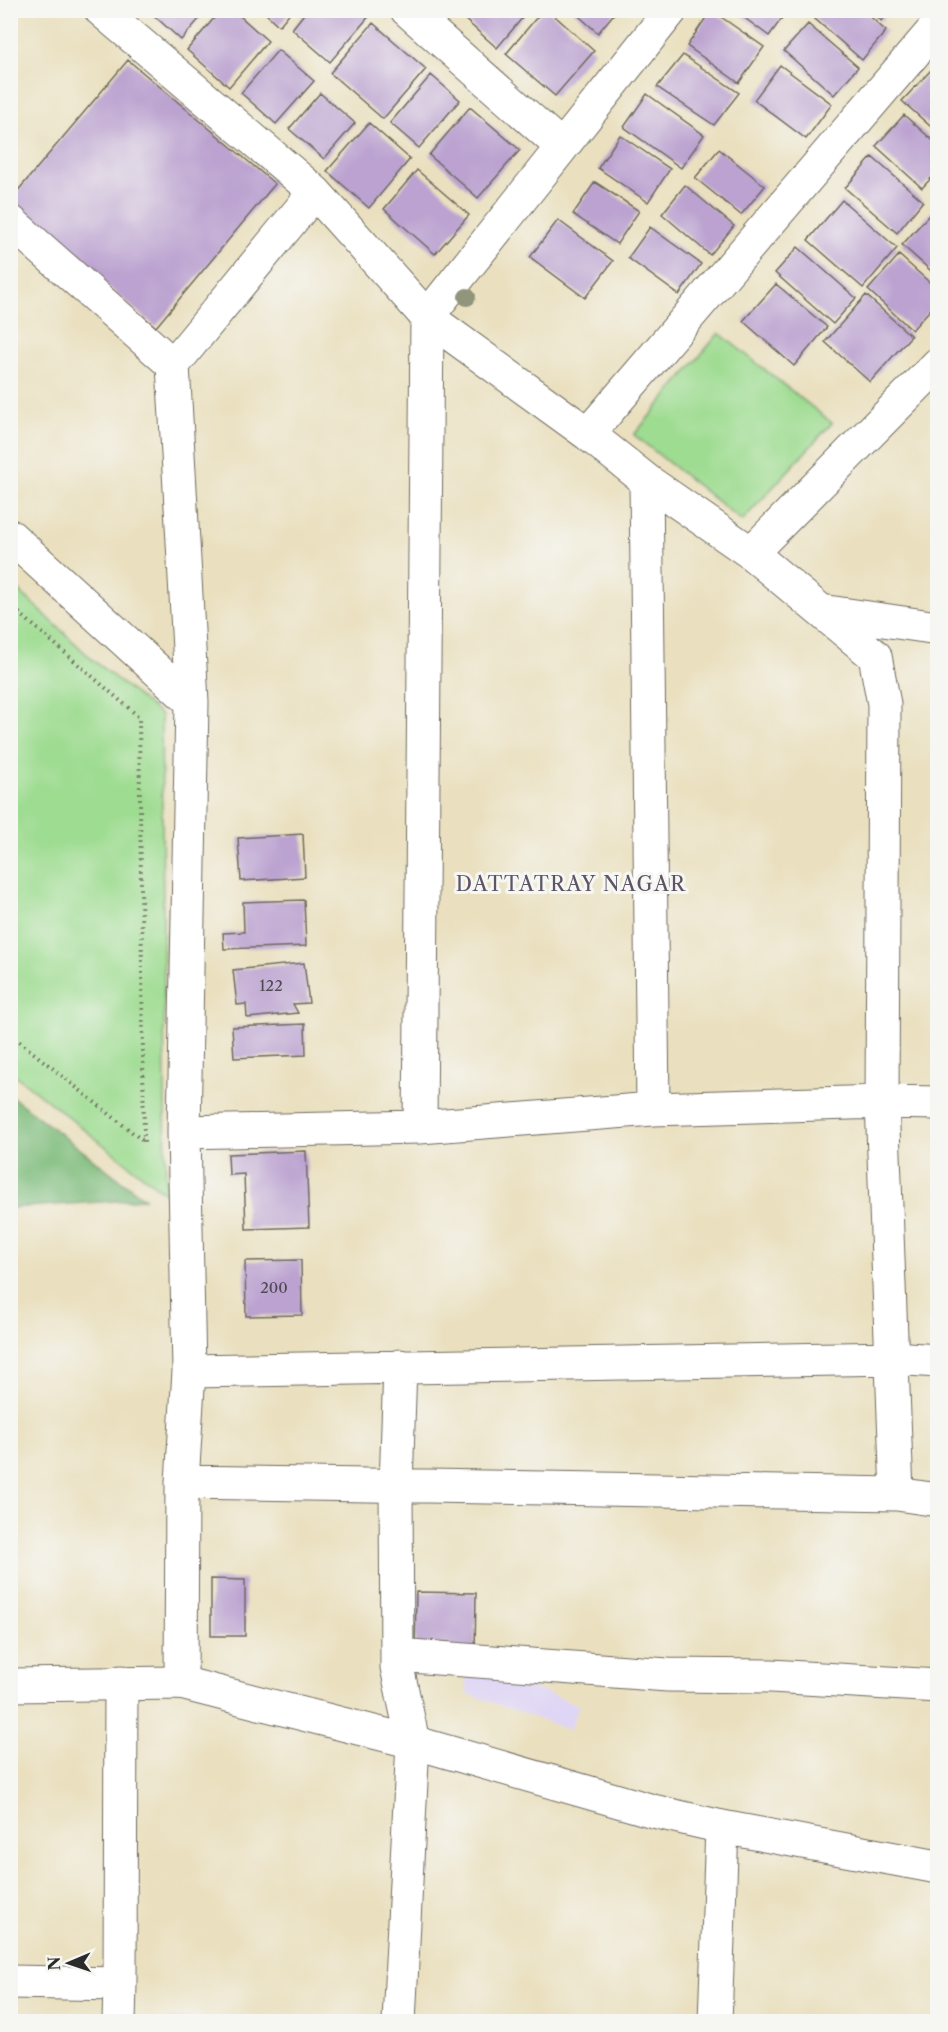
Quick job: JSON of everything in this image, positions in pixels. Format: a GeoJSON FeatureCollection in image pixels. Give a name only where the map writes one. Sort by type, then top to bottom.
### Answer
{"type":"FeatureCollection","features":[{"type":"Feature","properties":{"kind":"street"},"geometry":{"type":"LineString","coordinates":[[101,10],[315,192],[427,317],[588,434],[646,480],[751,553],[875,656],[884,704],[882,1102],[897,1494]]}},
{"type":"Feature","properties":{"kind":"street"},"geometry":{"type":"LineString","coordinates":[[407,10],[562,147]]}},
{"type":"Feature","properties":{"kind":"street"},"geometry":{"type":"LineString","coordinates":[[420,1127],[427,317],[671,10]]}},
{"type":"Feature","properties":{"kind":"street"},"geometry":{"type":"LineString","coordinates":[[588,434],[938,25]]}},
{"type":"Feature","properties":{"kind":"street"},"geometry":{"type":"LineString","coordinates":[[181,1683],[182,1482],[189,1371],[184,1132],[192,702],[173,364],[315,192]]}},
{"type":"Feature","properties":{"kind":"street"},"geometry":{"type":"LineString","coordinates":[[10,221],[173,364]]}},
{"type":"Feature","properties":{"kind":"street"},"geometry":{"type":"LineString","coordinates":[[751,553],[938,364]]}},
{"type":"Feature","properties":{"kind":"street"},"geometry":{"type":"LineString","coordinates":[[646,480],[653,1109]]}},
{"type":"Feature","properties":{"kind":"street"},"geometry":{"type":"LineString","coordinates":[[10,536],[192,702]]}},
{"type":"Feature","properties":{"kind":"street"},"geometry":{"type":"LineString","coordinates":[[821,611],[938,628]]}},
{"type":"Feature","properties":{"kind":"street"},"geometry":{"type":"LineString","coordinates":[[184,1132],[420,1127],[653,1109],[882,1102],[938,1103]]}},
{"type":"Feature","properties":{"kind":"street"},"geometry":{"type":"LineString","coordinates":[[189,1371],[892,1358],[938,1361]]}},
{"type":"Feature","properties":{"kind":"street"},"geometry":{"type":"LineString","coordinates":[[399,2022],[413,1742],[397,1667],[396,1486],[400,1366]]}},
{"type":"Feature","properties":{"kind":"street"},"geometry":{"type":"LineString","coordinates":[[182,1482],[897,1494],[938,1500]]}},
{"type":"Feature","properties":{"kind":"street"},"geometry":{"type":"LineString","coordinates":[[398,1655],[668,1675],[771,1676],[938,1686]]}},
{"type":"Feature","properties":{"kind":"street"},"geometry":{"type":"LineString","coordinates":[[119,2022],[121,1683]]}},
{"type":"Feature","properties":{"kind":"street"},"geometry":{"type":"LineString","coordinates":[[10,1684],[181,1683],[413,1742],[653,1811],[722,1827],[938,1868]]}},
{"type":"Feature","properties":{"kind":"street"},"geometry":{"type":"LineString","coordinates":[[715,2022],[722,1827]]}},
{"type":"Feature","properties":{"kind":"street"},"geometry":{"type":"LineString","coordinates":[[10,1982],[120,1984]]}},
{"type":"Feature","properties":{"kind":"path"},"geometry":{"type":"LineString","coordinates":[[10,605],[139,717],[144,1142],[10,1034]]}},
{"type":"Feature","properties":{"kind":"shaded area"},"geometry":{"type":"Polygon","coordinates":[[[465,1664],[579,1705],[570,1730],[466,1693],[465,1664]]]}},
{"type":"Feature","properties":{"kind":"green space"},"geometry":{"type":"Polygon","coordinates":[[[719,333],[832,423],[742,521],[634,435],[719,333]]]}},
{"type":"Feature","properties":{"kind":"green space"},"geometry":{"type":"Polygon","coordinates":[[[10,582],[93,660],[161,715],[166,1194],[11,1072],[10,582]]]}},
{"type":"Feature","properties":{"kind":"green space"},"geometry":{"type":"Polygon","coordinates":[[[11,1096],[145,1199],[11,1208],[11,1096]]]}},
{"type":"Feature","properties":{"kind":"building"},"geometry":{"type":"Polygon","coordinates":[[[148,10],[207,10],[181,40],[148,10]]]}},
{"type":"Feature","properties":{"kind":"building"},"geometry":{"type":"Polygon","coordinates":[[[221,10],[233,10],[268,41],[229,87],[187,50],[221,10]]]}},
{"type":"Feature","properties":{"kind":"building"},"geometry":{"type":"Polygon","coordinates":[[[262,10],[292,10],[279,26],[262,10]]]}},
{"type":"Feature","properties":{"kind":"building"},"geometry":{"type":"Polygon","coordinates":[[[307,10],[366,10],[371,14],[330,62],[292,29],[307,10]]]}},
{"type":"Feature","properties":{"kind":"building"},"geometry":{"type":"Polygon","coordinates":[[[454,10],[529,10],[497,48],[454,10]]]}},
{"type":"Feature","properties":{"kind":"building"},"geometry":{"type":"Polygon","coordinates":[[[543,10],[548,10],[594,51],[555,96],[506,54],[543,10]]]}},
{"type":"Feature","properties":{"kind":"building"},"geometry":{"type":"Polygon","coordinates":[[[572,10],[617,10],[598,33],[572,10]]]}},
{"type":"Feature","properties":{"kind":"building"},"geometry":{"type":"Polygon","coordinates":[[[711,10],[764,47],[739,83],[687,46],[711,10]]]}},
{"type":"Feature","properties":{"kind":"building"},"geometry":{"type":"Polygon","coordinates":[[[734,10],[788,10],[769,36],[734,10]]]}},
{"type":"Feature","properties":{"kind":"building"},"geometry":{"type":"Polygon","coordinates":[[[808,10],[863,10],[886,31],[862,60],[807,12],[808,10]]]}},
{"type":"Feature","properties":{"kind":"building"},"geometry":{"type":"Polygon","coordinates":[[[870,10],[890,10],[881,21],[870,10]]]}},
{"type":"Feature","properties":{"kind":"building"},"geometry":{"type":"Polygon","coordinates":[[[373,23],[426,69],[383,119],[330,73],[373,23]]]}},
{"type":"Feature","properties":{"kind":"building"},"geometry":{"type":"Polygon","coordinates":[[[808,24],[858,67],[834,95],[784,51],[808,24]]]}},
{"type":"Feature","properties":{"kind":"building"},"geometry":{"type":"Polygon","coordinates":[[[278,50],[314,81],[276,124],[241,93],[278,50]]]}},
{"type":"Feature","properties":{"kind":"building"},"geometry":{"type":"Polygon","coordinates":[[[683,55],[739,93],[714,125],[657,87],[683,55]]]}},
{"type":"Feature","properties":{"kind":"building"},"geometry":{"type":"Polygon","coordinates":[[[128,60],[275,184],[156,327],[10,205],[10,200],[128,60]]]}},
{"type":"Feature","properties":{"kind":"building"},"geometry":{"type":"Polygon","coordinates":[[[780,65],[832,104],[806,139],[754,100],[780,65]]]}},
{"type":"Feature","properties":{"kind":"building"},"geometry":{"type":"Polygon","coordinates":[[[931,70],[938,76],[938,133],[902,101],[931,70]]]}},
{"type":"Feature","properties":{"kind":"building"},"geometry":{"type":"Polygon","coordinates":[[[431,75],[460,100],[419,148],[390,123],[431,75]]]}},
{"type":"Feature","properties":{"kind":"building"},"geometry":{"type":"Polygon","coordinates":[[[320,93],[355,123],[324,159],[289,129],[320,93]]]}},
{"type":"Feature","properties":{"kind":"building"},"geometry":{"type":"Polygon","coordinates":[[[647,94],[704,135],[681,168],[624,127],[647,94]]]}},
{"type":"Feature","properties":{"kind":"building"},"geometry":{"type":"Polygon","coordinates":[[[470,107],[520,150],[478,198],[429,155],[470,107]]]}},
{"type":"Feature","properties":{"kind":"building"},"geometry":{"type":"Polygon","coordinates":[[[904,115],[938,145],[938,171],[922,188],[876,146],[904,115]]]}},
{"type":"Feature","properties":{"kind":"building"},"geometry":{"type":"Polygon","coordinates":[[[369,123],[410,159],[369,208],[327,171],[369,123]]]}},
{"type":"Feature","properties":{"kind":"building"},"geometry":{"type":"Polygon","coordinates":[[[620,135],[670,169],[648,202],[598,168],[620,135]]]}},
{"type":"Feature","properties":{"kind":"building"},"geometry":{"type":"Polygon","coordinates":[[[719,149],[765,186],[741,215],[695,178],[719,149]]]}},
{"type":"Feature","properties":{"kind":"building"},"geometry":{"type":"Polygon","coordinates":[[[872,157],[923,201],[897,233],[845,188],[872,157]]]}},
{"type":"Feature","properties":{"kind":"building"},"geometry":{"type":"Polygon","coordinates":[[[417,170],[469,215],[435,254],[384,209],[417,170]]]}},
{"type":"Feature","properties":{"kind":"building"},"geometry":{"type":"Polygon","coordinates":[[[595,182],[639,211],[617,244],[573,214],[595,182]]]}},
{"type":"Feature","properties":{"kind":"building"},"geometry":{"type":"Polygon","coordinates":[[[685,185],[734,226],[710,255],[662,214],[685,185]]]}},
{"type":"Feature","properties":{"kind":"building"},"geometry":{"type":"Polygon","coordinates":[[[842,200],[897,248],[863,288],[808,240],[842,200]]]}},
{"type":"Feature","properties":{"kind":"building"},"geometry":{"type":"Polygon","coordinates":[[[938,205],[938,277],[902,245],[938,205]]]}},
{"type":"Feature","properties":{"kind":"building"},"geometry":{"type":"Polygon","coordinates":[[[558,220],[613,261],[585,298],[530,257],[558,220]]]}},
{"type":"Feature","properties":{"kind":"building"},"geometry":{"type":"Polygon","coordinates":[[[650,227],[701,264],[679,295],[628,258],[650,227]]]}},
{"type":"Feature","properties":{"kind":"building"},"geometry":{"type":"Polygon","coordinates":[[[798,247],[856,298],[833,324],[775,273],[798,247]]]}},
{"type":"Feature","properties":{"kind":"building"},"geometry":{"type":"Polygon","coordinates":[[[899,255],[938,290],[938,301],[912,330],[868,290],[899,255]]]}},
{"type":"Feature","properties":{"kind":"building"},"geometry":{"type":"Polygon","coordinates":[[[776,284],[827,327],[794,366],[743,321],[776,284]]]}},
{"type":"Feature","properties":{"kind":"building"},"geometry":{"type":"Polygon","coordinates":[[[866,295],[911,336],[870,382],[825,342],[866,295]]]}},
{"type":"Feature","properties":{"kind":"building"},"geometry":{"type":"Polygon","coordinates":[[[303,834],[305,877],[241,881],[238,838],[303,834]]]}},
{"type":"Feature","properties":{"kind":"building"},"geometry":{"type":"Polygon","coordinates":[[[304,900],[306,946],[224,949],[223,933],[244,932],[243,902],[304,900]]]}},
{"type":"Feature","properties":{"kind":"building"},"geometry":{"type":"Polygon","coordinates":[[[304,963],[309,1003],[293,1004],[298,1013],[247,1018],[246,1004],[237,1005],[233,970],[304,963]]]}},
{"type":"Feature","properties":{"kind":"building"},"geometry":{"type":"Polygon","coordinates":[[[305,1024],[306,1055],[234,1058],[232,1027],[305,1024]]]}},
{"type":"Feature","properties":{"kind":"building"},"geometry":{"type":"Polygon","coordinates":[[[306,1151],[309,1227],[246,1229],[244,1174],[229,1175],[228,1154],[306,1151]]]}},
{"type":"Feature","properties":{"kind":"building"},"geometry":{"type":"Polygon","coordinates":[[[301,1260],[302,1315],[246,1316],[245,1261],[301,1260]]]}},
{"type":"Feature","properties":{"kind":"building"},"geometry":{"type":"Polygon","coordinates":[[[211,1579],[245,1580],[245,1636],[211,1636],[211,1579]]]}},
{"type":"Feature","properties":{"kind":"building"},"geometry":{"type":"Polygon","coordinates":[[[416,1592],[476,1593],[475,1652],[415,1651],[416,1592]]]}},
{"type":"Feature","properties":{"kind":"building"},"geometry":{"type":"Polygon","coordinates":[[[168,2019],[234,2019],[234,2022],[168,2022],[168,2019]]]}},
{"type":"Feature","properties":{"kind":"district","name":"DATTATRAY NAGAR"},"geometry":{"type":"Point","coordinates":[571,884]}}]}
